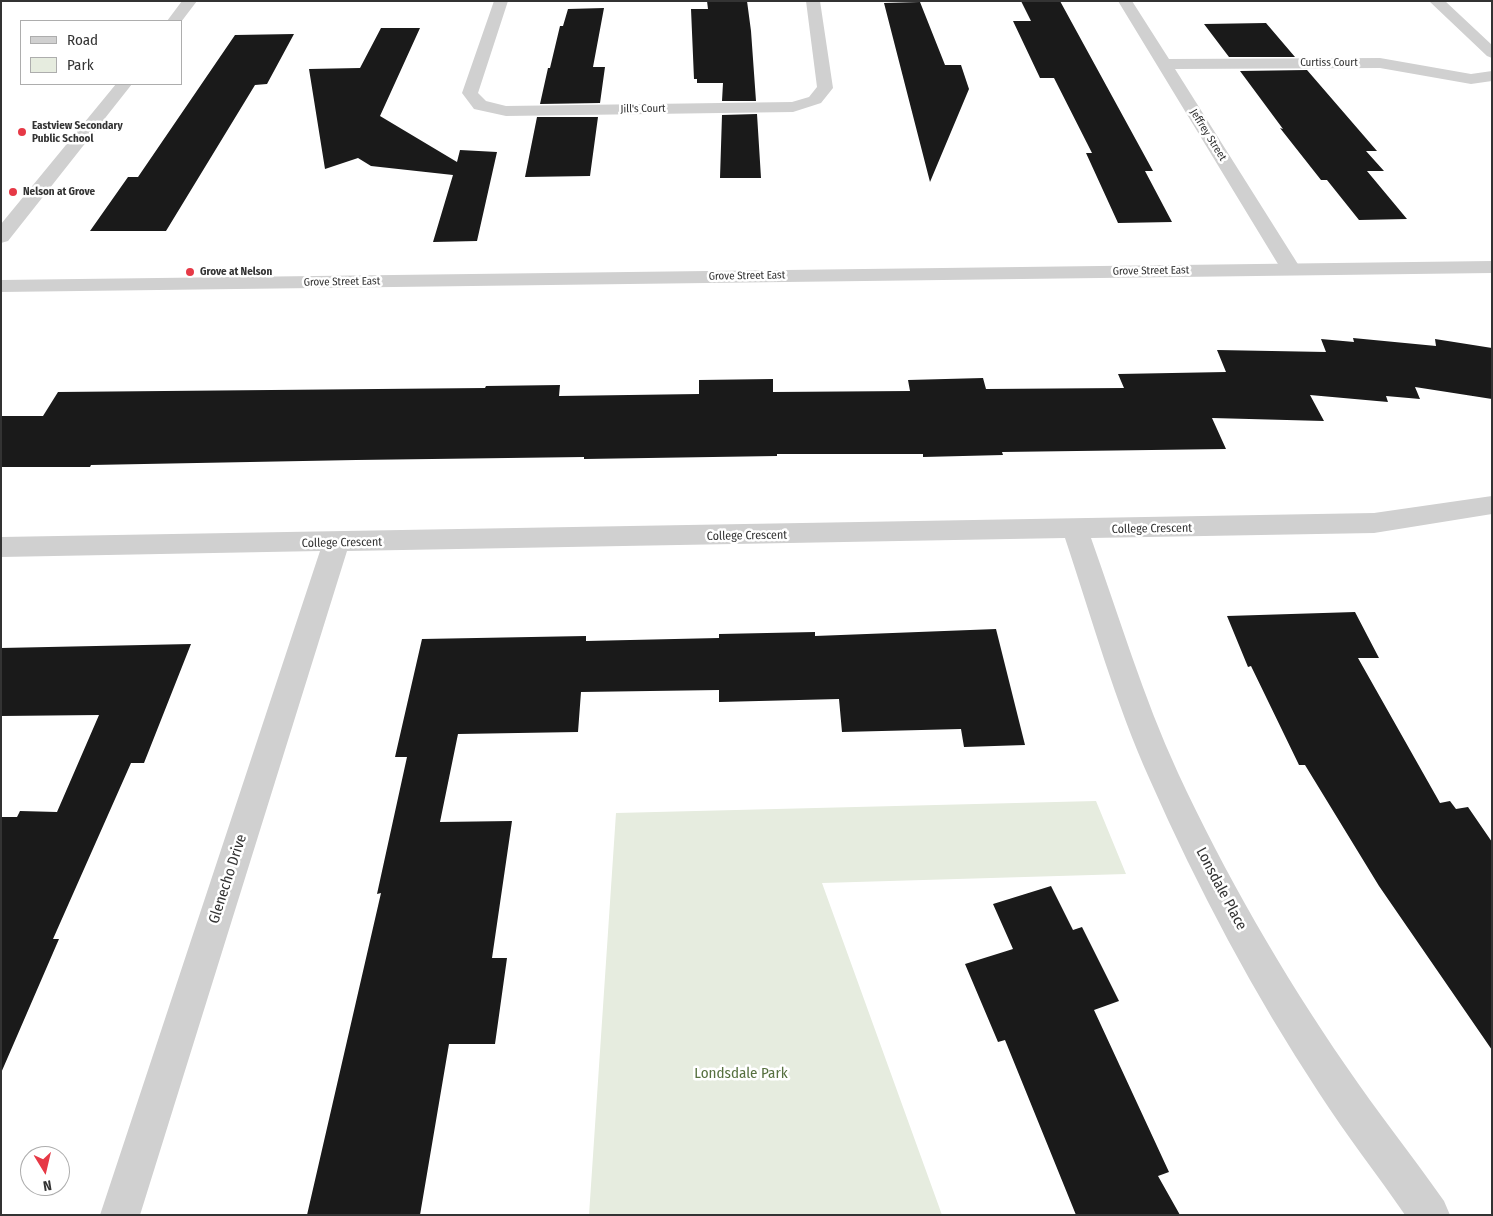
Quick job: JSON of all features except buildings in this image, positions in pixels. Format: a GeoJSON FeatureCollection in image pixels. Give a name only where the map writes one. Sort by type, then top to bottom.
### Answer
{"type":"FeatureCollection","features":[{"type":"Feature","properties":{"kind":"street"},"geometry":{"type":"LineString","coordinates":[[175,20],[190,1]]}},
{"type":"Feature","properties":{"kind":"street","name":"Jill's Court"},"geometry":{"type":"LineString","coordinates":[[501,1],[470,93],[480,105],[506,111],[793,107],[815,100],[825,88],[813,1]]}},
{"type":"Feature","properties":{"kind":"street","name":"Jeffrey Street"},"geometry":{"type":"LineString","coordinates":[[1125,1],[1291,269]]}},
{"type":"Feature","properties":{"kind":"street"},"geometry":{"type":"LineString","coordinates":[[1436,1],[1492,53]]}},
{"type":"Feature","properties":{"kind":"street","name":"Curtiss Court"},"geometry":{"type":"LineString","coordinates":[[1165,64],[1380,63],[1471,79],[1492,76]]}},
{"type":"Feature","properties":{"kind":"street"},"geometry":{"type":"LineString","coordinates":[[1,237],[123,85]]}},
{"type":"Feature","properties":{"kind":"street","name":"Grove Street East"},"geometry":{"type":"LineString","coordinates":[[1,286],[1492,267]]}},
{"type":"Feature","properties":{"kind":"street","name":"College Crescent"},"geometry":{"type":"LineString","coordinates":[[1,548],[1374,524],[1492,505]]}},
{"type":"Feature","properties":{"kind":"street","name":"Lonsdale Place"},"geometry":{"type":"LineString","coordinates":[[1075,530],[1133,700],[1165,779],[1202,856],[1261,964],[1333,1079],[1430,1215]]}},
{"type":"Feature","properties":{"kind":"street","name":"Glenecho Drive"},"geometry":{"type":"LineString","coordinates":[[120,1215],[336,543]]}},
{"type":"Feature","properties":{"kind":"green space","name":"Londsdale Park"},"geometry":{"type":"Polygon","coordinates":[[[1096,801],[1126,874],[822,883],[942,1215],[589,1215],[616,813],[1096,801]]]}},
{"type":"Feature","properties":{"kind":"place","name":"Eastview Secondary Public School"},"geometry":{"type":"Point","coordinates":[22,132]}},
{"type":"Feature","properties":{"kind":"place","name":"Nelson at Grove"},"geometry":{"type":"Point","coordinates":[13,192]}},
{"type":"Feature","properties":{"kind":"place","name":"Grove at Nelson"},"geometry":{"type":"Point","coordinates":[190,272]}}]}
